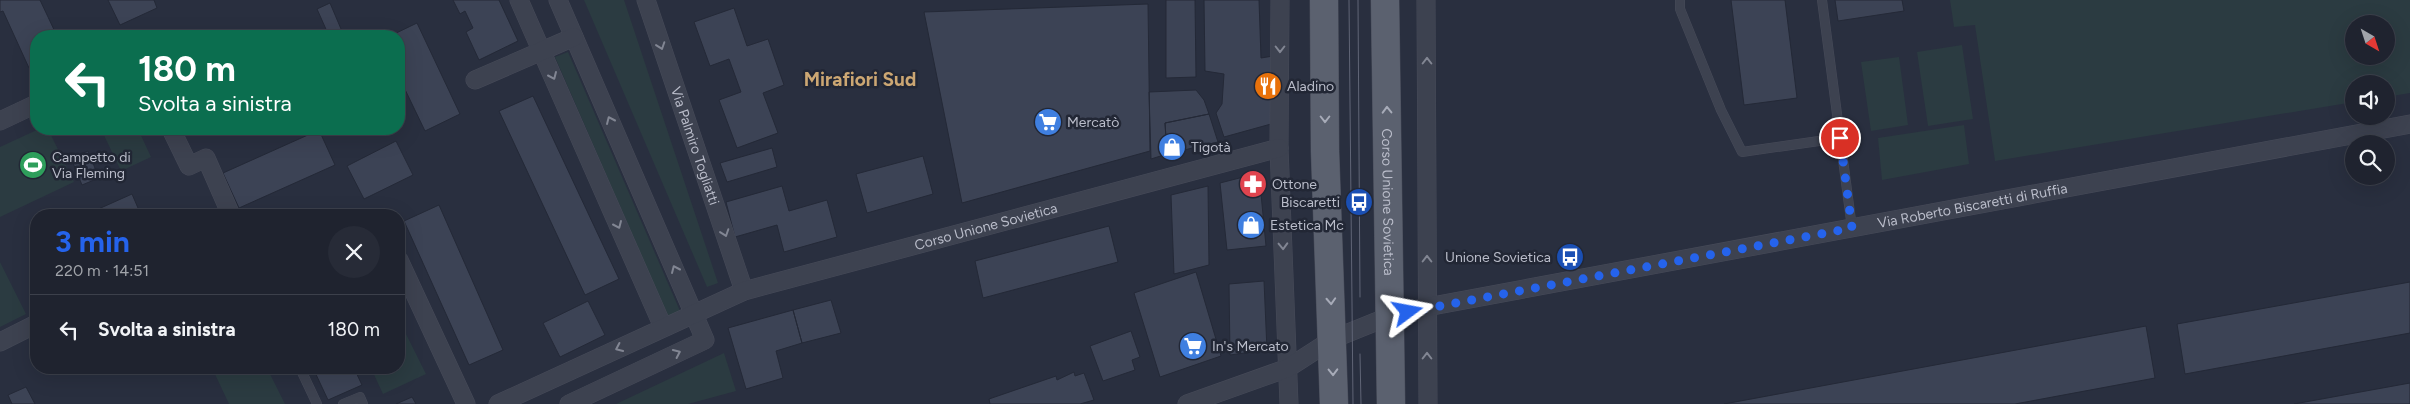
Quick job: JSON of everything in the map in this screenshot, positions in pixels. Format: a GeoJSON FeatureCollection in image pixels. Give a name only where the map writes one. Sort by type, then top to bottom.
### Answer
{"type":"FeatureCollection","features":[{"type":"Feature","properties":{"kind":"main road"},"geometry":{"type":"LineString","coordinates":[[1324,0],[1325,152],[1334,404]]}},
{"type":"Feature","properties":{"kind":"main road","name":"Corso Unione Sovietica"},"geometry":{"type":"LineString","coordinates":[[1385,0],[1390,404]]}},
{"type":"Feature","properties":{"kind":"street"},"geometry":{"type":"LineString","coordinates":[[519,0],[663,328]]}},
{"type":"Feature","properties":{"kind":"street"},"geometry":{"type":"LineString","coordinates":[[558,0],[695,313],[705,340],[569,404]]}},
{"type":"Feature","properties":{"kind":"street","name":"Via Palmiro Togliatti"},"geometry":{"type":"LineString","coordinates":[[646,0],[744,291]]}},
{"type":"Feature","properties":{"kind":"street"},"geometry":{"type":"LineString","coordinates":[[1280,0],[1279,148],[1289,404]]}},
{"type":"Feature","properties":{"kind":"street"},"geometry":{"type":"LineString","coordinates":[[1426,0],[1428,404]]}},
{"type":"Feature","properties":{"kind":"street"},"geometry":{"type":"LineString","coordinates":[[475,80],[574,37]]}},
{"type":"Feature","properties":{"kind":"street"},"geometry":{"type":"LineString","coordinates":[[0,121],[30,107]]}},
{"type":"Feature","properties":{"kind":"street","name":"Via Roberto Biscaretti di Ruffia"},"geometry":{"type":"LineString","coordinates":[[1187,404],[1288,368],[1333,339],[1390,316],[1427,307],[2410,124]]}},
{"type":"Feature","properties":{"kind":"street"},"geometry":{"type":"LineString","coordinates":[[174,135],[189,166],[206,158],[228,209]]}},
{"type":"Feature","properties":{"kind":"street","name":"Corso Unione Sovietica"},"geometry":{"type":"LineString","coordinates":[[695,313],[744,291],[1279,148]]}},
{"type":"Feature","properties":{"kind":"street"},"geometry":{"type":"LineString","coordinates":[[405,273],[466,404]]}},
{"type":"Feature","properties":{"kind":"street"},"geometry":{"type":"LineString","coordinates":[[498,404],[695,313]]}},
{"type":"Feature","properties":{"kind":"street"},"geometry":{"type":"LineString","coordinates":[[0,342],[30,327]]}},
{"type":"Feature","properties":{"kind":"lane"},"geometry":{"type":"LineString","coordinates":[[1680,0],[1680,9],[1721,110],[1742,152],[1840,138]]}},
{"type":"Feature","properties":{"kind":"lane"},"geometry":{"type":"LineString","coordinates":[[1822,0],[1852,228]]}},
{"type":"Feature","properties":{"kind":"lane"},"geometry":{"type":"LineString","coordinates":[[303,374],[317,404]]}},
{"type":"Feature","properties":{"kind":"lane"},"geometry":{"type":"LineString","coordinates":[[343,404],[360,397],[363,404]]}},
{"type":"Feature","properties":{"kind":"shaded area"},"geometry":{"type":"Polygon","coordinates":[[[584,0],[624,0],[718,283],[707,287],[584,0]]]}},
{"type":"Feature","properties":{"kind":"shaded area"},"geometry":{"type":"Polygon","coordinates":[[[1950,0],[2410,0],[2410,93],[2395,96],[2395,75],[2345,75],[2345,103],[1995,161],[1975,25],[1954,27],[1950,0]]]}},
{"type":"Feature","properties":{"kind":"shaded area"},"geometry":{"type":"Polygon","coordinates":[[[1962,45],[1973,119],[1928,126],[1917,52],[1962,45]]]}},
{"type":"Feature","properties":{"kind":"shaded area"},"geometry":{"type":"Polygon","coordinates":[[[568,52],[680,311],[668,317],[555,57],[568,52]]]}},
{"type":"Feature","properties":{"kind":"shaded area"},"geometry":{"type":"Polygon","coordinates":[[[1899,57],[1908,125],[1871,131],[1861,62],[1899,57]]]}},
{"type":"Feature","properties":{"kind":"shaded area"},"geometry":{"type":"Polygon","coordinates":[[[1964,125],[1969,164],[1882,180],[1878,138],[1964,125]]]}},
{"type":"Feature","properties":{"kind":"shaded area","name":"Campetto di Via Fleming"},"geometry":{"type":"Polygon","coordinates":[[[30,133],[30,135],[51,135],[74,182],[0,217],[0,147],[30,133]]]}},
{"type":"Feature","properties":{"kind":"shaded area"},"geometry":{"type":"Polygon","coordinates":[[[104,135],[141,135],[151,157],[121,171],[104,135]]]}},
{"type":"Feature","properties":{"kind":"shaded area"},"geometry":{"type":"Polygon","coordinates":[[[0,262],[26,314],[0,327],[0,262]]]}},
{"type":"Feature","properties":{"kind":"shaded area"},"geometry":{"type":"Polygon","coordinates":[[[405,332],[426,374],[383,394],[374,374],[405,374],[405,332]]]}},
{"type":"Feature","properties":{"kind":"shaded area"},"geometry":{"type":"Polygon","coordinates":[[[724,353],[736,391],[688,404],[616,404],[724,353]]]}},
{"type":"Feature","properties":{"kind":"shaded area"},"geometry":{"type":"Polygon","coordinates":[[[215,374],[270,374],[285,404],[229,404],[215,374]]]}},
{"type":"Feature","properties":{"kind":"building"},"geometry":{"type":"Polygon","coordinates":[[[0,0],[40,0],[54,30],[30,30],[30,68],[3,11],[0,12],[0,0]]]}},
{"type":"Feature","properties":{"kind":"building"},"geometry":{"type":"Polygon","coordinates":[[[108,0],[154,0],[157,8],[120,25],[108,0]]]}},
{"type":"Feature","properties":{"kind":"building"},"geometry":{"type":"Polygon","coordinates":[[[453,0],[499,0],[518,41],[479,60],[466,32],[473,28],[465,11],[460,14],[453,0]]]}},
{"type":"Feature","properties":{"kind":"building"},"geometry":{"type":"Polygon","coordinates":[[[1166,0],[1195,0],[1196,77],[1166,78],[1166,0]]]}},
{"type":"Feature","properties":{"kind":"building"},"geometry":{"type":"Polygon","coordinates":[[[1204,0],[1259,0],[1261,58],[1273,56],[1271,124],[1224,137],[1216,113],[1222,104],[1224,74],[1205,71],[1204,0]]]}},
{"type":"Feature","properties":{"kind":"building"},"geometry":{"type":"Polygon","coordinates":[[[1731,0],[1785,0],[1797,98],[1744,105],[1731,0]]]}},
{"type":"Feature","properties":{"kind":"building"},"geometry":{"type":"Polygon","coordinates":[[[1835,0],[1902,0],[1904,11],[1838,21],[1835,0]]]}},
{"type":"Feature","properties":{"kind":"building"},"geometry":{"type":"Polygon","coordinates":[[[330,3],[341,30],[326,30],[317,9],[330,3]]]}},
{"type":"Feature","properties":{"kind":"building","name":"Mercatò"},"geometry":{"type":"Polygon","coordinates":[[[1148,4],[1150,151],[962,203],[924,12],[1148,4]]]}},
{"type":"Feature","properties":{"kind":"building"},"geometry":{"type":"Polygon","coordinates":[[[734,8],[747,46],[768,39],[784,85],[763,93],[778,133],[737,148],[719,100],[741,92],[729,59],[710,66],[694,22],[734,8]]]}},
{"type":"Feature","properties":{"kind":"building"},"geometry":{"type":"Polygon","coordinates":[[[417,23],[460,114],[425,131],[405,89],[405,30],[402,30],[417,23]]]}},
{"type":"Feature","properties":{"kind":"building"},"geometry":{"type":"Polygon","coordinates":[[[1196,90],[1204,100],[1209,114],[1165,123],[1167,154],[1151,159],[1149,92],[1196,90]]]}},
{"type":"Feature","properties":{"kind":"building"},"geometry":{"type":"Polygon","coordinates":[[[533,96],[619,279],[585,295],[499,111],[533,96]]]}},
{"type":"Feature","properties":{"kind":"building"},"geometry":{"type":"Polygon","coordinates":[[[1209,114],[1218,142],[1167,154],[1165,123],[1209,114]]]}},
{"type":"Feature","properties":{"kind":"building"},"geometry":{"type":"Polygon","coordinates":[[[308,135],[321,135],[335,165],[239,208],[223,173],[308,135]]]}},
{"type":"Feature","properties":{"kind":"building"},"geometry":{"type":"Polygon","coordinates":[[[396,141],[413,175],[364,199],[347,166],[396,141]]]}},
{"type":"Feature","properties":{"kind":"building"},"geometry":{"type":"Polygon","coordinates":[[[772,148],[777,167],[727,182],[720,163],[772,148]]]}},
{"type":"Feature","properties":{"kind":"building"},"geometry":{"type":"Polygon","coordinates":[[[88,151],[99,178],[82,185],[71,158],[88,151]]]}},
{"type":"Feature","properties":{"kind":"building"},"geometry":{"type":"Polygon","coordinates":[[[923,156],[933,194],[867,213],[856,174],[923,156]]]}},
{"type":"Feature","properties":{"kind":"building"},"geometry":{"type":"Polygon","coordinates":[[[1259,173],[1266,246],[1227,250],[1220,183],[1259,173]]]}},
{"type":"Feature","properties":{"kind":"building"},"geometry":{"type":"Polygon","coordinates":[[[782,186],[789,211],[827,200],[837,237],[784,252],[777,225],[735,237],[726,202],[782,186]]]}},
{"type":"Feature","properties":{"kind":"building"},"geometry":{"type":"Polygon","coordinates":[[[1208,186],[1209,265],[1174,274],[1171,195],[1208,186]]]}},
{"type":"Feature","properties":{"kind":"building"},"geometry":{"type":"Polygon","coordinates":[[[132,194],[138,209],[98,209],[132,194]]]}},
{"type":"Feature","properties":{"kind":"building"},"geometry":{"type":"Polygon","coordinates":[[[439,205],[503,350],[469,365],[405,221],[439,205]]]}},
{"type":"Feature","properties":{"kind":"building"},"geometry":{"type":"Polygon","coordinates":[[[1109,226],[1118,262],[983,298],[975,261],[1109,226]]]}},
{"type":"Feature","properties":{"kind":"building"},"geometry":{"type":"Polygon","coordinates":[[[1196,272],[1221,356],[1160,377],[1134,293],[1196,272]]]}},
{"type":"Feature","properties":{"kind":"building"},"geometry":{"type":"Polygon","coordinates":[[[1264,281],[1267,350],[1230,355],[1229,284],[1264,281]]]}},
{"type":"Feature","properties":{"kind":"building"},"geometry":{"type":"Polygon","coordinates":[[[2410,282],[2410,333],[2185,374],[2177,324],[2410,282]]]}},
{"type":"Feature","properties":{"kind":"building"},"geometry":{"type":"Polygon","coordinates":[[[831,300],[841,333],[802,343],[793,310],[831,300]]]}},
{"type":"Feature","properties":{"kind":"building"},"geometry":{"type":"Polygon","coordinates":[[[588,301],[605,335],[560,357],[543,323],[588,301]]]}},
{"type":"Feature","properties":{"kind":"building"},"geometry":{"type":"Polygon","coordinates":[[[793,310],[802,343],[776,351],[783,378],[746,389],[728,328],[793,310]]]}},
{"type":"Feature","properties":{"kind":"building"},"geometry":{"type":"Polygon","coordinates":[[[2146,326],[2155,378],[2015,404],[1724,404],[2146,326]]]}},
{"type":"Feature","properties":{"kind":"building"},"geometry":{"type":"Polygon","coordinates":[[[1131,331],[1140,357],[1132,360],[1135,370],[1103,381],[1090,346],[1131,331]]]}},
{"type":"Feature","properties":{"kind":"building"},"geometry":{"type":"Polygon","coordinates":[[[1074,372],[1075,376],[1084,373],[1094,400],[1080,404],[990,404],[989,399],[1056,376],[1057,380],[1074,372]]]}},
{"type":"Feature","properties":{"kind":"building"},"geometry":{"type":"Polygon","coordinates":[[[316,374],[357,374],[362,385],[328,400],[316,374]]]}},
{"type":"Feature","properties":{"kind":"building"},"geometry":{"type":"Polygon","coordinates":[[[2410,383],[2410,404],[2294,404],[2410,383]]]}},
{"type":"Feature","properties":{"kind":"building"},"geometry":{"type":"Polygon","coordinates":[[[26,387],[35,404],[12,404],[8,395],[26,387]]]}},
{"type":"Feature","properties":{"kind":"building"},"geometry":{"type":"Polygon","coordinates":[[[412,397],[416,404],[396,404],[412,397]]]}},
{"type":"Feature","properties":{"kind":"tram line"},"geometry":{"type":"LineString","coordinates":[[1349,0],[1353,404]]}},
{"type":"Feature","properties":{"kind":"tram line"},"geometry":{"type":"LineString","coordinates":[[1358,0],[1360,297]]}},
{"type":"Feature","properties":{"kind":"tram line"},"geometry":{"type":"LineString","coordinates":[[1360,354],[1361,404]]}},
{"type":"Feature","properties":{"kind":"place","name":"Aladino"},"geometry":{"type":"Point","coordinates":[1268,86]}},
{"type":"Feature","properties":{"kind":"place","name":"Mercatò"},"geometry":{"type":"Point","coordinates":[1048,122]}},
{"type":"Feature","properties":{"kind":"place","name":"Tigotà"},"geometry":{"type":"Point","coordinates":[1172,147]}},
{"type":"Feature","properties":{"kind":"place","name":"Campetto di Via Fleming"},"geometry":{"type":"Point","coordinates":[33,165]}},
{"type":"Feature","properties":{"kind":"place","name":"Ottone"},"geometry":{"type":"Point","coordinates":[1253,184]}},
{"type":"Feature","properties":{"kind":"place","name":"Biscaretti"},"geometry":{"type":"Point","coordinates":[1359,202]}},
{"type":"Feature","properties":{"kind":"place","name":"Estetica Mc"},"geometry":{"type":"Point","coordinates":[1251,225]}},
{"type":"Feature","properties":{"kind":"place","name":"Unione Sovietica"},"geometry":{"type":"Point","coordinates":[1570,257]}},
{"type":"Feature","properties":{"kind":"place","name":"In's Mercato"},"geometry":{"type":"Point","coordinates":[1193,346]}},
{"type":"Feature","properties":{"kind":"district","name":"Mirafiori Sud"},"geometry":{"type":"Point","coordinates":[860,79]}},
{"type":"Feature","properties":{"kind":"route"},"geometry":{"type":"LineString","coordinates":[[1408,312],[1852,228],[1840,138]]}}]}
